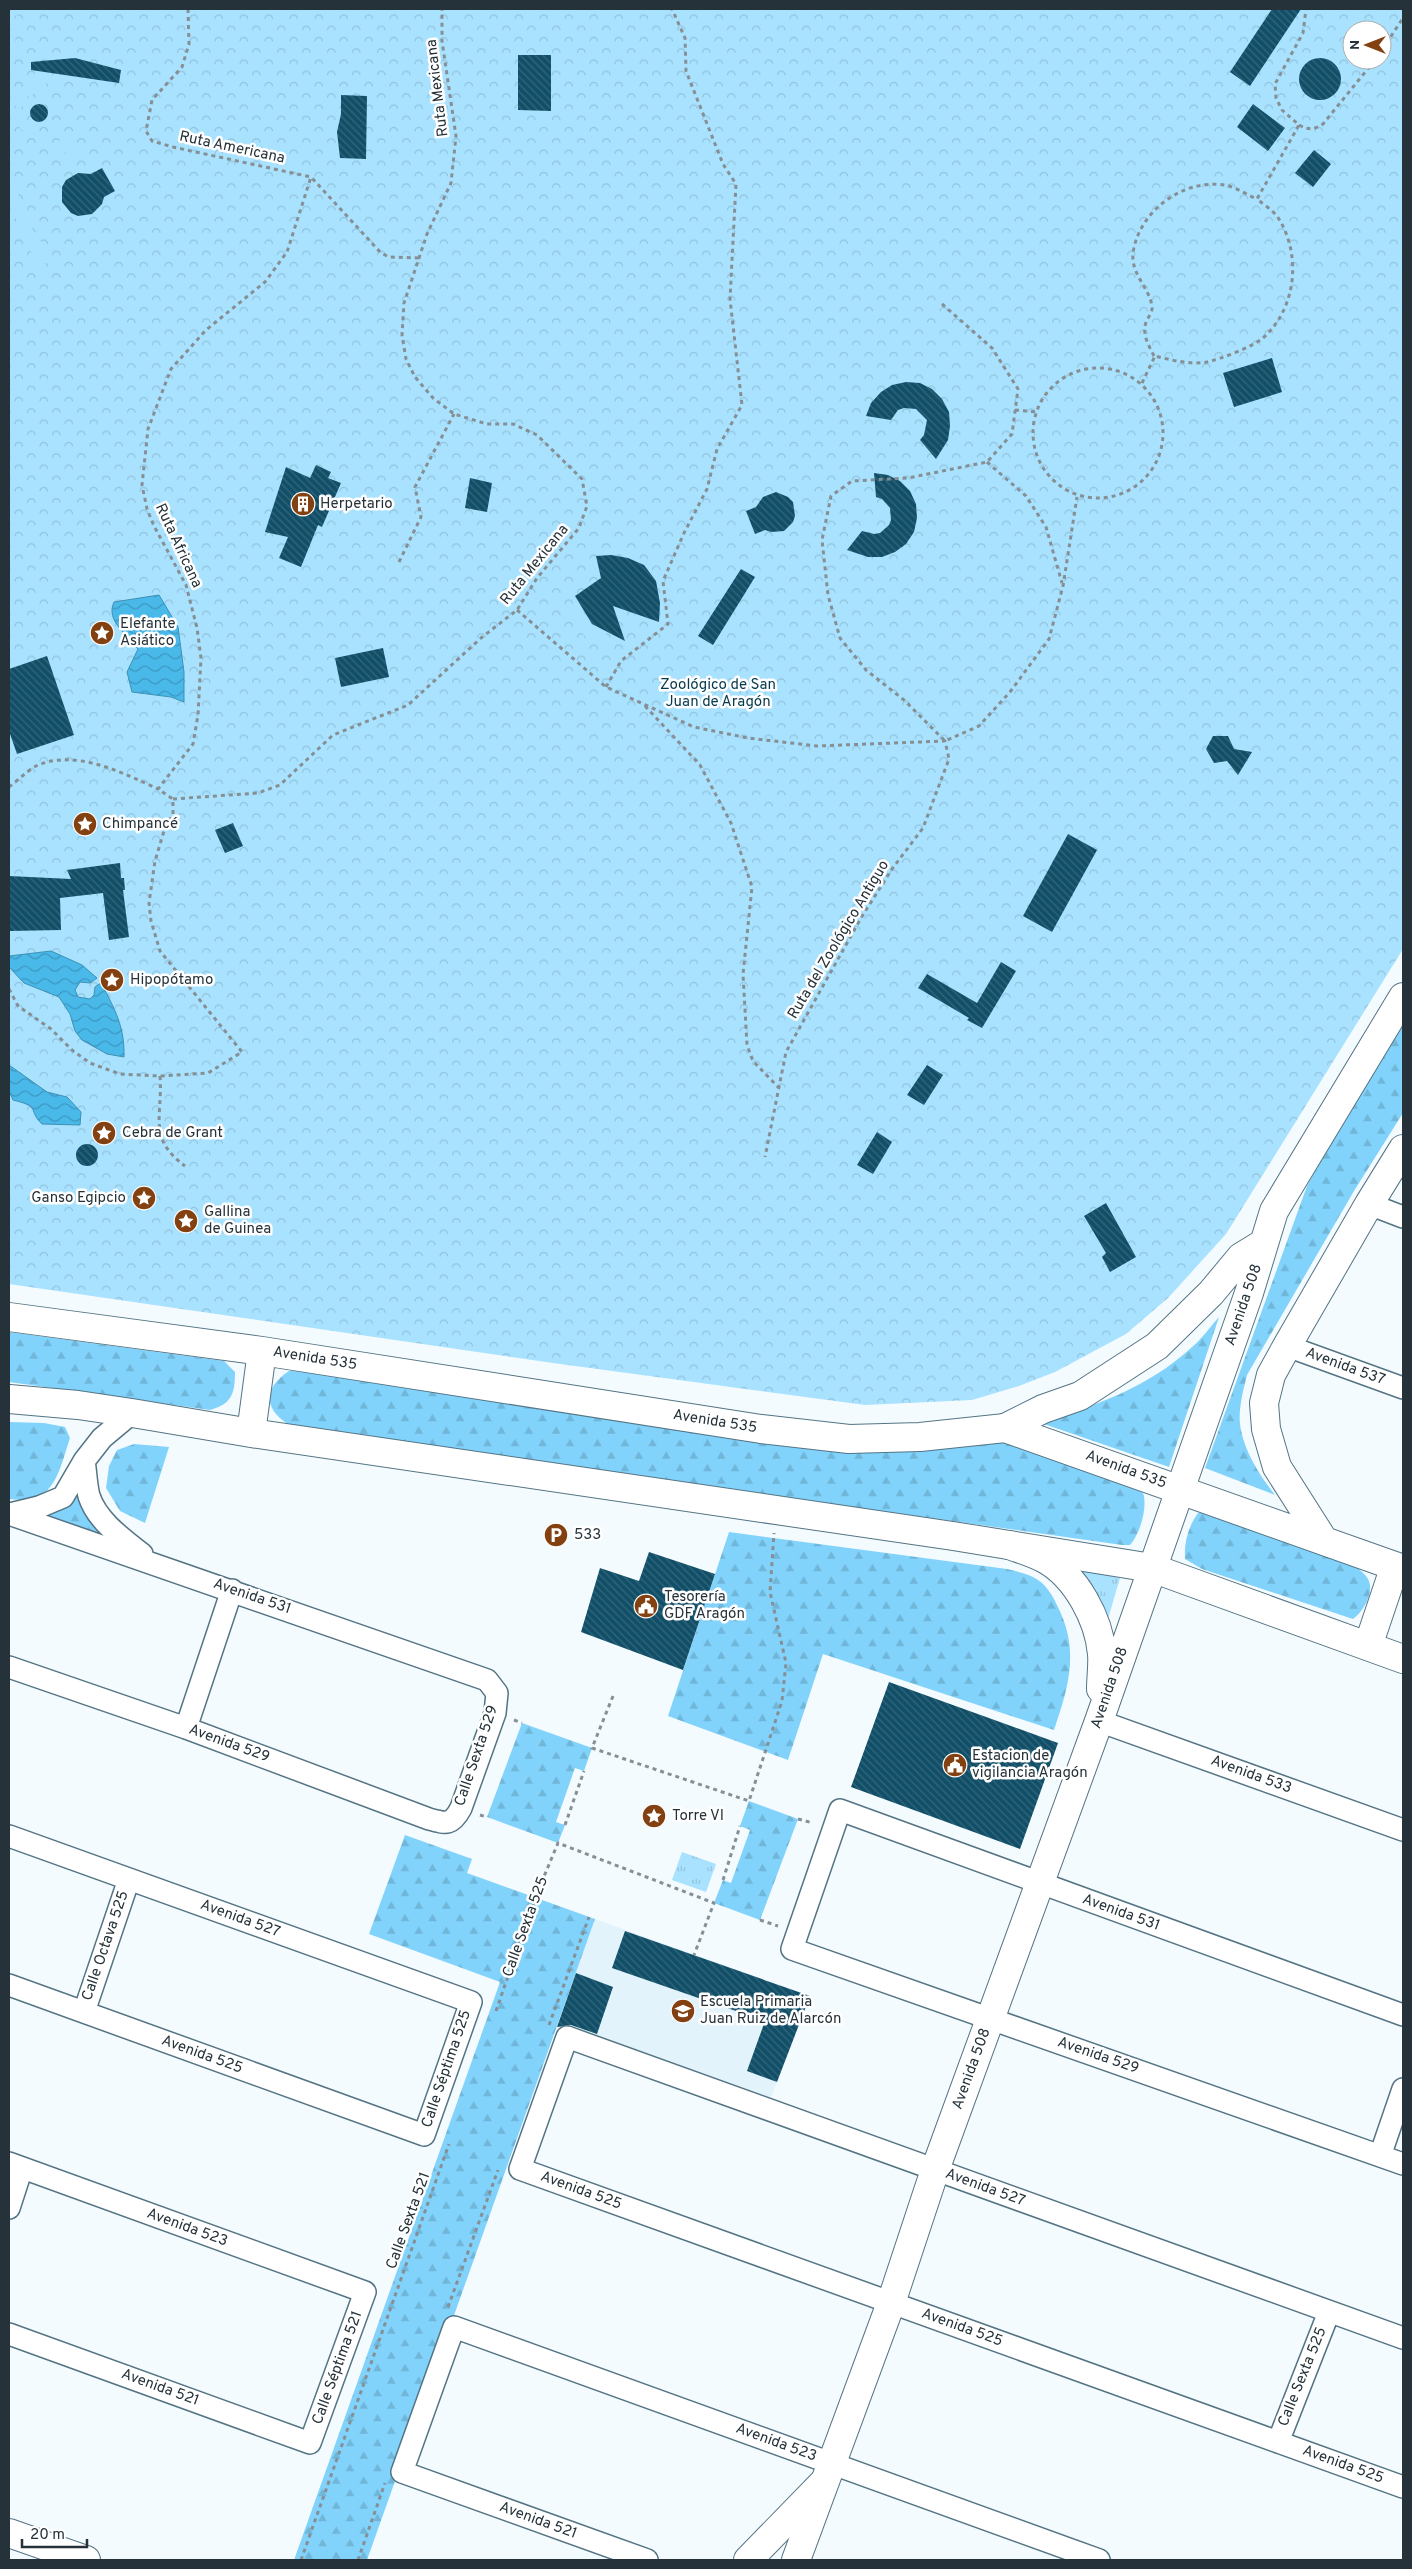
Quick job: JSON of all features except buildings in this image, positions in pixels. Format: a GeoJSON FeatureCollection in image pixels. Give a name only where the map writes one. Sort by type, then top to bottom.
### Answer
{"type":"FeatureCollection","features":[{"type":"Feature","properties":{"kind":"street","name":"Avenida 508"},"geometry":{"type":"LineString","coordinates":[[796,2560],[891,2303],[935,2170],[1099,1720],[1274,1211],[1403,997]]}},
{"type":"Feature","properties":{"kind":"street"},"geometry":{"type":"LineString","coordinates":[[1324,1540],[1277,1467],[1266,1429],[1264,1402],[1271,1375],[1369,1204],[1403,1149]]}},
{"type":"Feature","properties":{"kind":"street"},"geometry":{"type":"LineString","coordinates":[[1369,1204],[1403,1216]]}},
{"type":"Feature","properties":{"kind":"street"},"geometry":{"type":"LineString","coordinates":[[1005,1428],[1044,1409],[1080,1396],[1157,1346],[1211,1293],[1241,1257],[1264,1243]]}},
{"type":"Feature","properties":{"kind":"street","name":"Avenida 535"},"geometry":{"type":"LineString","coordinates":[[9,1317],[262,1351],[761,1429],[849,1439],[920,1437],[1005,1428],[1399,1568]]}},
{"type":"Feature","properties":{"kind":"street","name":"Avenida 537"},"geometry":{"type":"LineString","coordinates":[[1287,1346],[1403,1388]]}},
{"type":"Feature","properties":{"kind":"street"},"geometry":{"type":"LineString","coordinates":[[251,1433],[262,1351]]}},
{"type":"Feature","properties":{"kind":"street"},"geometry":{"type":"LineString","coordinates":[[9,1400],[78,1405],[251,1433],[778,1510],[1152,1568],[1403,1659]]}},
{"type":"Feature","properties":{"kind":"street"},"geometry":{"type":"LineString","coordinates":[[9,1514],[39,1507],[63,1497],[84,1461],[102,1438],[132,1413]]}},
{"type":"Feature","properties":{"kind":"street"},"geometry":{"type":"LineString","coordinates":[[84,1461],[90,1497],[100,1514],[113,1530],[152,1562]]}},
{"type":"Feature","properties":{"kind":"street","name":"Avenida 531"},"geometry":{"type":"LineString","coordinates":[[9,1514],[152,1562],[487,1680],[493,1685]]}},
{"type":"Feature","properties":{"kind":"street"},"geometry":{"type":"LineString","coordinates":[[1009,1545],[1045,1559],[1066,1576],[1085,1601],[1097,1629],[1102,1655],[1099,1720]]}},
{"type":"Feature","properties":{"kind":"street"},"geometry":{"type":"LineString","coordinates":[[1368,1646],[1399,1568]]}},
{"type":"Feature","properties":{"kind":"street"},"geometry":{"type":"LineString","coordinates":[[186,1728],[232,1590]]}},
{"type":"Feature","properties":{"kind":"street","name":"Avenida 529"},"geometry":{"type":"LineString","coordinates":[[9,1667],[186,1728],[429,1819],[448,1823]]}},
{"type":"Feature","properties":{"kind":"street","name":"Calle Sexta 529"},"geometry":{"type":"LineString","coordinates":[[448,1823],[455,1819],[460,1808],[495,1713],[497,1693],[493,1685]]}},
{"type":"Feature","properties":{"kind":"street","name":"Avenida 533"},"geometry":{"type":"LineString","coordinates":[[1099,1720],[1403,1830]]}},
{"type":"Feature","properties":{"kind":"street","name":"Avenida 531"},"geometry":{"type":"LineString","coordinates":[[792,1949],[840,1810],[1403,2015]]}},
{"type":"Feature","properties":{"kind":"street","name":"Avenida 527"},"geometry":{"type":"LineString","coordinates":[[9,1836],[471,2002]]}},
{"type":"Feature","properties":{"kind":"street","name":"Calle Octava 525"},"geometry":{"type":"LineString","coordinates":[[84,2012],[129,1879]]}},
{"type":"Feature","properties":{"kind":"street","name":"Avenida 529"},"geometry":{"type":"LineString","coordinates":[[792,1949],[1403,2164]]}},
{"type":"Feature","properties":{"kind":"street","name":"Avenida 525"},"geometry":{"type":"LineString","coordinates":[[9,1985],[424,2135]]}},
{"type":"Feature","properties":{"kind":"street","name":"Calle Séptima 525"},"geometry":{"type":"LineString","coordinates":[[424,2135],[471,2002]]}},
{"type":"Feature","properties":{"kind":"street","name":"Avenida 527"},"geometry":{"type":"LineString","coordinates":[[520,2169],[567,2037],[1403,2338]]}},
{"type":"Feature","properties":{"kind":"street"},"geometry":{"type":"LineString","coordinates":[[1380,2156],[1403,2089]]}},
{"type":"Feature","properties":{"kind":"street"},"geometry":{"type":"LineString","coordinates":[[9,2208],[16,2166]]}},
{"type":"Feature","properties":{"kind":"street","name":"Avenida 523"},"geometry":{"type":"LineString","coordinates":[[16,2166],[365,2292]]}},
{"type":"Feature","properties":{"kind":"street","name":"Avenida 525"},"geometry":{"type":"LineString","coordinates":[[520,2169],[1403,2487]]}},
{"type":"Feature","properties":{"kind":"street","name":"Calle Séptima 521"},"geometry":{"type":"LineString","coordinates":[[310,2443],[365,2292]]}},
{"type":"Feature","properties":{"kind":"street","name":"Calle Sexta 525"},"geometry":{"type":"LineString","coordinates":[[1278,2442],[1329,2312]]}},
{"type":"Feature","properties":{"kind":"street"},"geometry":{"type":"LineString","coordinates":[[394,2474],[450,2320]]}},
{"type":"Feature","properties":{"kind":"street","name":"Avenida 523"},"geometry":{"type":"LineString","coordinates":[[450,2320],[828,2472],[1098,2560]]}},
{"type":"Feature","properties":{"kind":"street","name":"Avenida 521"},"geometry":{"type":"LineString","coordinates":[[9,2334],[310,2443]]}},
{"type":"Feature","properties":{"kind":"street","name":"Avenida 508"},"geometry":{"type":"LineString","coordinates":[[748,2560],[828,2472]]}},
{"type":"Feature","properties":{"kind":"street","name":"Avenida 521"},"geometry":{"type":"LineString","coordinates":[[394,2474],[647,2560]]}},
{"type":"Feature","properties":{"kind":"street"},"geometry":{"type":"LineString","coordinates":[[9,2533],[86,2560]]}},
{"type":"Feature","properties":{"kind":"path","name":"Ruta Americana"},"geometry":{"type":"LineString","coordinates":[[188,9],[189,44],[182,67],[152,100],[146,131],[152,141],[311,176]]}},
{"type":"Feature","properties":{"kind":"path","name":"Ruta Mexicana"},"geometry":{"type":"LineString","coordinates":[[174,799],[258,793],[280,785],[333,735],[408,705],[481,638],[517,610],[537,578],[579,528],[587,506],[582,479],[537,435],[513,424],[487,424],[454,414],[427,391],[415,377],[406,359],[402,335],[404,303],[427,234],[451,183],[456,136],[442,41],[442,9]]}},
{"type":"Feature","properties":{"kind":"path"},"geometry":{"type":"LineString","coordinates":[[606,687],[621,661],[668,624],[663,581],[684,533],[707,489],[716,449],[742,405],[730,300],[736,184],[723,164],[686,71],[685,38],[672,9]]}},
{"type":"Feature","properties":{"kind":"path"},"geometry":{"type":"LineString","coordinates":[[1306,9],[1303,33],[1275,84],[1276,98],[1282,110],[1299,125],[1308,130],[1316,129],[1323,124],[1367,70]]}},
{"type":"Feature","properties":{"kind":"path"},"geometry":{"type":"LineString","coordinates":[[1392,35],[1403,18]]}},
{"type":"Feature","properties":{"kind":"path"},"geometry":{"type":"LineString","coordinates":[[1257,198],[1299,125]]}},
{"type":"Feature","properties":{"kind":"path"},"geometry":{"type":"LineString","coordinates":[[311,176],[381,253],[389,257],[419,258]]}},
{"type":"Feature","properties":{"kind":"path","name":"Ruta Africana"},"geometry":{"type":"LineString","coordinates":[[158,789],[193,744],[198,715],[201,658],[197,628],[186,585],[154,526],[147,509],[142,485],[148,429],[171,368],[206,330],[265,282],[288,252],[311,176]]}},
{"type":"Feature","properties":{"kind":"path"},"geometry":{"type":"LineString","coordinates":[[1197,186],[1228,186],[1257,198],[1277,216],[1290,246],[1294,273],[1286,307],[1262,338],[1231,354],[1207,362],[1182,362],[1155,356],[1145,340],[1146,324],[1152,309],[1149,295],[1135,271],[1133,254],[1138,236],[1152,212],[1173,194],[1197,186]]}},
{"type":"Feature","properties":{"kind":"path"},"geometry":{"type":"LineString","coordinates":[[942,304],[992,348],[1018,389],[1012,434],[987,462],[908,478],[852,481],[831,496],[822,540],[828,595],[840,638],[866,670],[904,700],[945,741]]}},
{"type":"Feature","properties":{"kind":"path"},"geometry":{"type":"LineString","coordinates":[[1142,383],[1155,356]]}},
{"type":"Feature","properties":{"kind":"path"},"geometry":{"type":"LineString","coordinates":[[1094,367],[1120,370],[1142,383],[1157,403],[1164,435],[1157,463],[1139,485],[1121,496],[1097,500],[1077,497],[1055,483],[1040,462],[1033,438],[1037,412],[1050,390],[1070,374],[1094,367]]}},
{"type":"Feature","properties":{"kind":"path"},"geometry":{"type":"LineString","coordinates":[[1015,410],[1037,412]]}},
{"type":"Feature","properties":{"kind":"path"},"geometry":{"type":"LineString","coordinates":[[399,562],[422,516],[415,487],[454,414]]}},
{"type":"Feature","properties":{"kind":"path"},"geometry":{"type":"LineString","coordinates":[[987,462],[1026,496],[1046,527],[1063,586]]}},
{"type":"Feature","properties":{"kind":"path"},"geometry":{"type":"LineString","coordinates":[[517,610],[606,687],[694,727],[748,738],[817,746],[945,741],[979,726],[1010,692],[1049,639],[1063,586],[1077,497]]}},
{"type":"Feature","properties":{"kind":"path"},"geometry":{"type":"LineString","coordinates":[[642,703],[700,766],[731,822],[752,887],[743,974],[747,1045],[753,1061],[779,1087]]}},
{"type":"Feature","properties":{"kind":"path","name":"Ruta del Zoológico Antiguo"},"geometry":{"type":"LineString","coordinates":[[765,1157],[786,1052],[861,918],[892,868],[922,828],[949,759],[945,741]]}},
{"type":"Feature","properties":{"kind":"path"},"geometry":{"type":"LineString","coordinates":[[9,787],[36,766],[56,761],[77,761],[122,772],[158,789],[174,799],[173,814],[164,831],[155,861],[149,903],[151,921],[160,951],[242,1052],[208,1073],[160,1076],[120,1074],[90,1063],[72,1050],[52,1029],[18,1006],[9,989]]}},
{"type":"Feature","properties":{"kind":"path"},"geometry":{"type":"LineString","coordinates":[[160,1076],[162,1098],[158,1133],[170,1155],[185,1166]]}},
{"type":"Feature","properties":{"kind":"path"},"geometry":{"type":"LineString","coordinates":[[613,1696],[592,1748],[749,1801],[782,1701],[786,1663],[770,1592],[778,1510]]}},
{"type":"Feature","properties":{"kind":"path"},"geometry":{"type":"LineString","coordinates":[[565,1825],[584,1771]]}},
{"type":"Feature","properties":{"kind":"path"},"geometry":{"type":"LineString","coordinates":[[723,1880],[740,1826]]}},
{"type":"Feature","properties":{"kind":"path","name":"Calle Sexta 525"},"geometry":{"type":"LineString","coordinates":[[496,2011],[536,1898],[558,1843],[714,1903],[694,1955]]}},
{"type":"Feature","properties":{"kind":"path"},"geometry":{"type":"LineString","coordinates":[[547,2030],[589,1917]]}},
{"type":"Feature","properties":{"kind":"path","name":"Calle Sexta 521"},"geometry":{"type":"LineString","coordinates":[[301,2560],[342,2449],[390,2305],[449,2144]]}},
{"type":"Feature","properties":{"kind":"path"},"geometry":{"type":"LineString","coordinates":[[450,2320],[500,2162]]}},
{"type":"Feature","properties":{"kind":"path"},"geometry":{"type":"LineString","coordinates":[[358,2560],[394,2474]]}},
{"type":"Feature","properties":{"kind":"shaded area","name":"Escuela Primaria Juan Ruiz de Alarcón"},"geometry":{"type":"Polygon","coordinates":[[[595,1919],[810,1996],[769,2102],[557,2027],[595,1919]]]}},
{"type":"Feature","properties":{"kind":"green space","name":"Zoológico de San Juan de Aragón"},"geometry":{"type":"Polygon","coordinates":[[[9,9],[1403,9],[1403,949],[1226,1234],[1168,1298],[1126,1334],[1055,1372],[1019,1386],[972,1400],[865,1405],[553,1363],[9,1284],[9,9]]]}},
{"type":"Feature","properties":{"kind":"green space"},"geometry":{"type":"Polygon","coordinates":[[[18,11],[15,45],[9,67],[9,38],[18,11]]]}},
{"type":"Feature","properties":{"kind":"green space"},"geometry":{"type":"Polygon","coordinates":[[[37,70],[48,82],[36,93],[26,97],[19,113],[25,123],[37,131],[38,134],[23,131],[19,127],[15,110],[19,94],[26,88],[37,70]]]}},
{"type":"Feature","properties":{"kind":"green space"},"geometry":{"type":"Polygon","coordinates":[[[69,136],[71,145],[77,153],[81,153],[74,158],[71,166],[67,165],[65,151],[59,144],[60,138],[69,136]]]}},
{"type":"Feature","properties":{"kind":"green space"},"geometry":{"type":"Polygon","coordinates":[[[9,170],[30,226],[52,257],[39,270],[9,202],[9,170]]]}},
{"type":"Feature","properties":{"kind":"green space"},"geometry":{"type":"Polygon","coordinates":[[[569,604],[581,604],[584,614],[589,621],[597,626],[606,628],[607,648],[593,642],[581,632],[573,619],[569,604]]]}},
{"type":"Feature","properties":{"kind":"green space"},"geometry":{"type":"Polygon","coordinates":[[[1403,1025],[1403,1113],[1354,1191],[1247,1375],[1240,1409],[1243,1439],[1259,1473],[1275,1495],[1205,1468],[1307,1186],[1327,1149],[1403,1025]]]}},
{"type":"Feature","properties":{"kind":"green space"},"geometry":{"type":"Polygon","coordinates":[[[1219,1317],[1169,1467],[1038,1422],[1099,1403],[1138,1385],[1174,1362],[1191,1348],[1219,1317]]]}},
{"type":"Feature","properties":{"kind":"green space"},"geometry":{"type":"Polygon","coordinates":[[[9,1332],[224,1361],[235,1372],[233,1392],[228,1401],[210,1410],[9,1382],[9,1332]]]}},
{"type":"Feature","properties":{"kind":"green space"},"geometry":{"type":"Polygon","coordinates":[[[289,1371],[317,1372],[812,1445],[1002,1436],[1125,1484],[1143,1493],[1144,1513],[1134,1540],[1130,1545],[1122,1545],[295,1428],[278,1416],[272,1409],[270,1401],[273,1386],[289,1371]]]}},
{"type":"Feature","properties":{"kind":"green space"},"geometry":{"type":"Polygon","coordinates":[[[9,1422],[44,1423],[65,1427],[70,1438],[58,1475],[45,1492],[36,1497],[24,1500],[9,1499],[9,1422]]]}},
{"type":"Feature","properties":{"kind":"green space"},"geometry":{"type":"Polygon","coordinates":[[[134,1444],[169,1447],[145,1523],[120,1511],[106,1488],[109,1466],[117,1450],[134,1444]]]}},
{"type":"Feature","properties":{"kind":"green space"},"geometry":{"type":"Polygon","coordinates":[[[79,1488],[83,1509],[101,1535],[41,1517],[53,1512],[71,1498],[79,1488]]]}},
{"type":"Feature","properties":{"kind":"green space"},"geometry":{"type":"Polygon","coordinates":[[[1198,1513],[1209,1513],[1354,1565],[1369,1581],[1370,1593],[1365,1605],[1353,1619],[1202,1569],[1185,1559],[1187,1535],[1198,1513]]]}},
{"type":"Feature","properties":{"kind":"green space"},"geometry":{"type":"Polygon","coordinates":[[[729,1532],[1007,1569],[1027,1574],[1037,1579],[1048,1589],[1057,1605],[1064,1621],[1070,1652],[1068,1683],[1054,1730],[823,1654],[788,1760],[668,1716],[729,1532]]]}},
{"type":"Feature","properties":{"kind":"green space"},"geometry":{"type":"Polygon","coordinates":[[[1075,1568],[1120,1578],[1108,1619],[1093,1588],[1075,1568]]]}},
{"type":"Feature","properties":{"kind":"green space"},"geometry":{"type":"Polygon","coordinates":[[[522,1723],[592,1748],[584,1771],[575,1768],[556,1822],[565,1825],[558,1843],[487,1817],[522,1723]]]}},
{"type":"Feature","properties":{"kind":"green space"},"geometry":{"type":"Polygon","coordinates":[[[749,1801],[798,1819],[760,1920],[714,1903],[723,1880],[731,1883],[750,1830],[740,1826],[749,1801]]]}},
{"type":"Feature","properties":{"kind":"green space"},"geometry":{"type":"Polygon","coordinates":[[[405,1835],[472,1859],[467,1873],[595,1919],[367,2560],[294,2560],[500,1982],[369,1934],[405,1835]]]}},
{"type":"Feature","properties":{"kind":"green space"},"geometry":{"type":"Polygon","coordinates":[[[682,1852],[716,1864],[706,1892],[672,1880],[682,1852]]]}},
{"type":"Feature","properties":{"kind":"water"},"geometry":{"type":"Polygon","coordinates":[[[159,595],[178,627],[184,672],[184,702],[171,697],[132,692],[127,672],[138,649],[115,622],[113,615],[114,602],[159,595]]]}},
{"type":"Feature","properties":{"kind":"water"},"geometry":{"type":"Polygon","coordinates":[[[51,951],[82,965],[97,978],[90,983],[80,982],[75,990],[78,997],[90,999],[94,995],[95,987],[101,983],[111,1001],[121,1028],[124,1057],[107,1054],[82,1040],[75,1031],[70,1014],[59,997],[24,983],[9,967],[9,956],[51,951]]]}},
{"type":"Feature","properties":{"kind":"water"},"geometry":{"type":"Polygon","coordinates":[[[9,1065],[47,1092],[67,1097],[81,1112],[80,1125],[42,1124],[31,1107],[13,1100],[9,1091],[9,1065]]]}},
{"type":"Feature","properties":{"kind":"place","name":"Herpetario"},"geometry":{"type":"Point","coordinates":[303,504]}},
{"type":"Feature","properties":{"kind":"place","name":"Elefante Asiático"},"geometry":{"type":"Point","coordinates":[102,633]}},
{"type":"Feature","properties":{"kind":"place","name":"Chimpancé"},"geometry":{"type":"Point","coordinates":[85,824]}},
{"type":"Feature","properties":{"kind":"place","name":"Hipopótamo"},"geometry":{"type":"Point","coordinates":[112,980]}},
{"type":"Feature","properties":{"kind":"place","name":"Cebra de Grant"},"geometry":{"type":"Point","coordinates":[104,1133]}},
{"type":"Feature","properties":{"kind":"place","name":"Ganso Egipcio"},"geometry":{"type":"Point","coordinates":[144,1198]}},
{"type":"Feature","properties":{"kind":"place","name":"Gallina de Guinea"},"geometry":{"type":"Point","coordinates":[186,1221]}},
{"type":"Feature","properties":{"kind":"place","name":"533"},"geometry":{"type":"Point","coordinates":[556,1535]}},
{"type":"Feature","properties":{"kind":"place","name":"Tesorería GDF Aragón"},"geometry":{"type":"Point","coordinates":[646,1606]}},
{"type":"Feature","properties":{"kind":"place","name":"Estacion de vigilancia Aragón"},"geometry":{"type":"Point","coordinates":[955,1765]}},
{"type":"Feature","properties":{"kind":"place","name":"Torre VI"},"geometry":{"type":"Point","coordinates":[654,1816]}},
{"type":"Feature","properties":{"kind":"place","name":"Escuela Primaria Juan Ruiz de Alarcón"},"geometry":{"type":"Point","coordinates":[683,2011]}}]}
